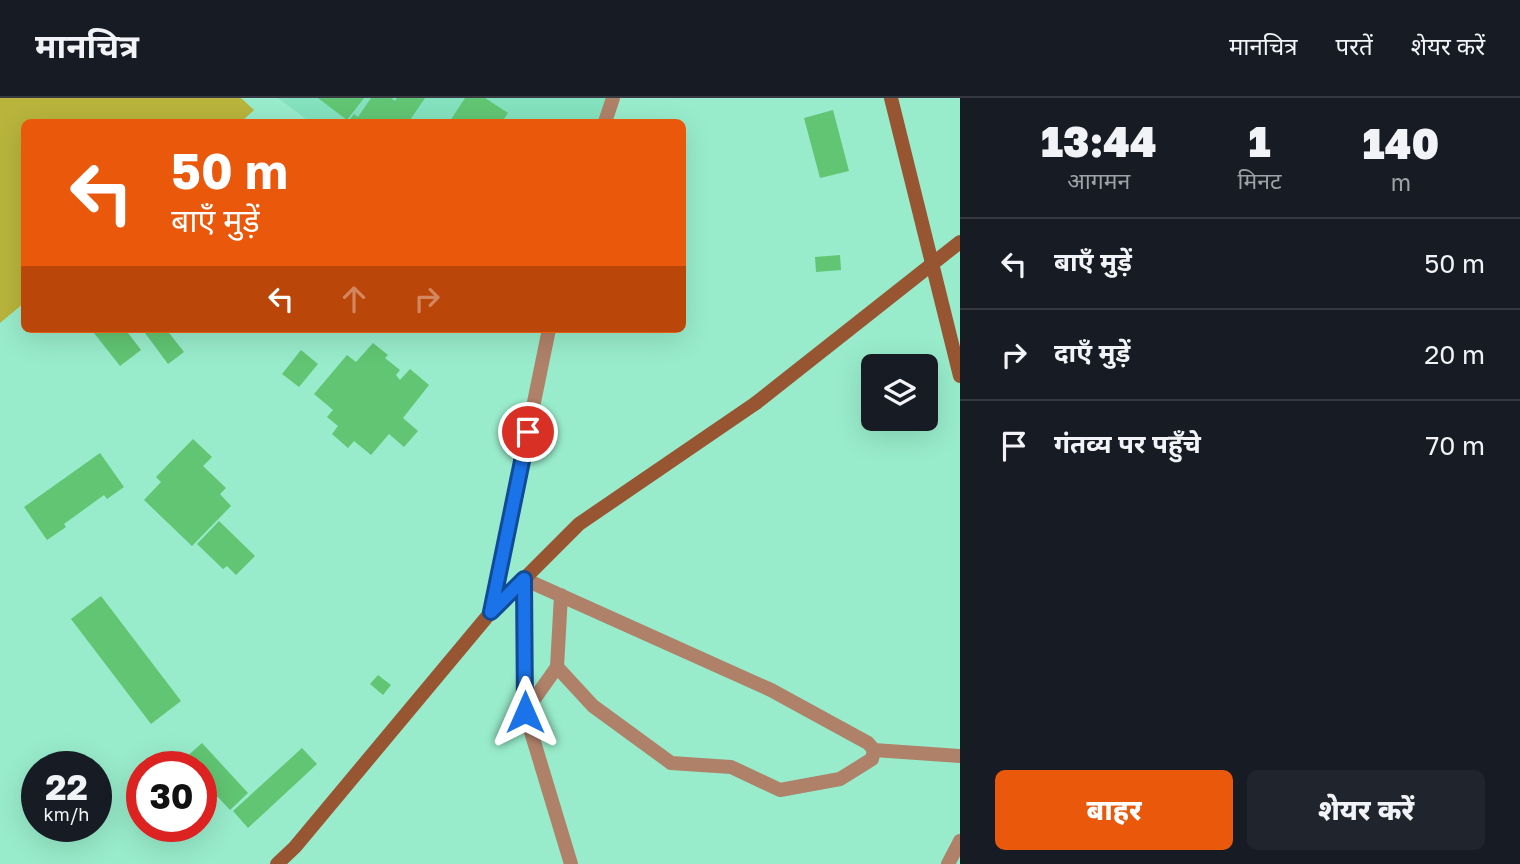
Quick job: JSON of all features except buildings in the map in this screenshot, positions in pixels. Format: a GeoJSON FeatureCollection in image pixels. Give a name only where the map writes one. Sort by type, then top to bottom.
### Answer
{"type":"FeatureCollection","features":[{"type":"Feature","properties":{"kind":"street"},"geometry":{"type":"LineString","coordinates":[[606,119],[613,98]]}},
{"type":"Feature","properties":{"kind":"street"},"geometry":{"type":"LineString","coordinates":[[891,98],[960,376]]}},
{"type":"Feature","properties":{"kind":"street"},"geometry":{"type":"LineString","coordinates":[[277,864],[295,847],[491,612],[579,524],[756,403],[960,242]]}},
{"type":"Feature","properties":{"kind":"street"},"geometry":{"type":"LineString","coordinates":[[491,612],[548,333]]}},
{"type":"Feature","properties":{"kind":"street"},"geometry":{"type":"LineString","coordinates":[[524,579],[771,690],[869,743],[874,750],[872,760],[839,779],[780,790],[731,767],[671,762],[593,706],[557,667]]}},
{"type":"Feature","properties":{"kind":"street"},"geometry":{"type":"LineString","coordinates":[[524,579],[525,712],[572,864]]}},
{"type":"Feature","properties":{"kind":"street"},"geometry":{"type":"LineString","coordinates":[[525,712],[557,667],[561,595]]}},
{"type":"Feature","properties":{"kind":"street"},"geometry":{"type":"LineString","coordinates":[[874,750],[960,756]]}},
{"type":"Feature","properties":{"kind":"street"},"geometry":{"type":"LineString","coordinates":[[948,864],[960,841]]}},
{"type":"Feature","properties":{"kind":"shaded area"},"geometry":{"type":"Polygon","coordinates":[[[0,98],[241,98],[254,110],[244,119],[21,119],[21,306],[0,323],[0,98]]]}},
{"type":"Feature","properties":{"kind":"shaded area"},"geometry":{"type":"Polygon","coordinates":[[[278,98],[606,98],[600,119],[306,119],[278,98]]]}},
{"type":"Feature","properties":{"kind":"route"},"geometry":{"type":"LineString","coordinates":[[525,712],[524,579],[491,612],[528,432]]}}]}
